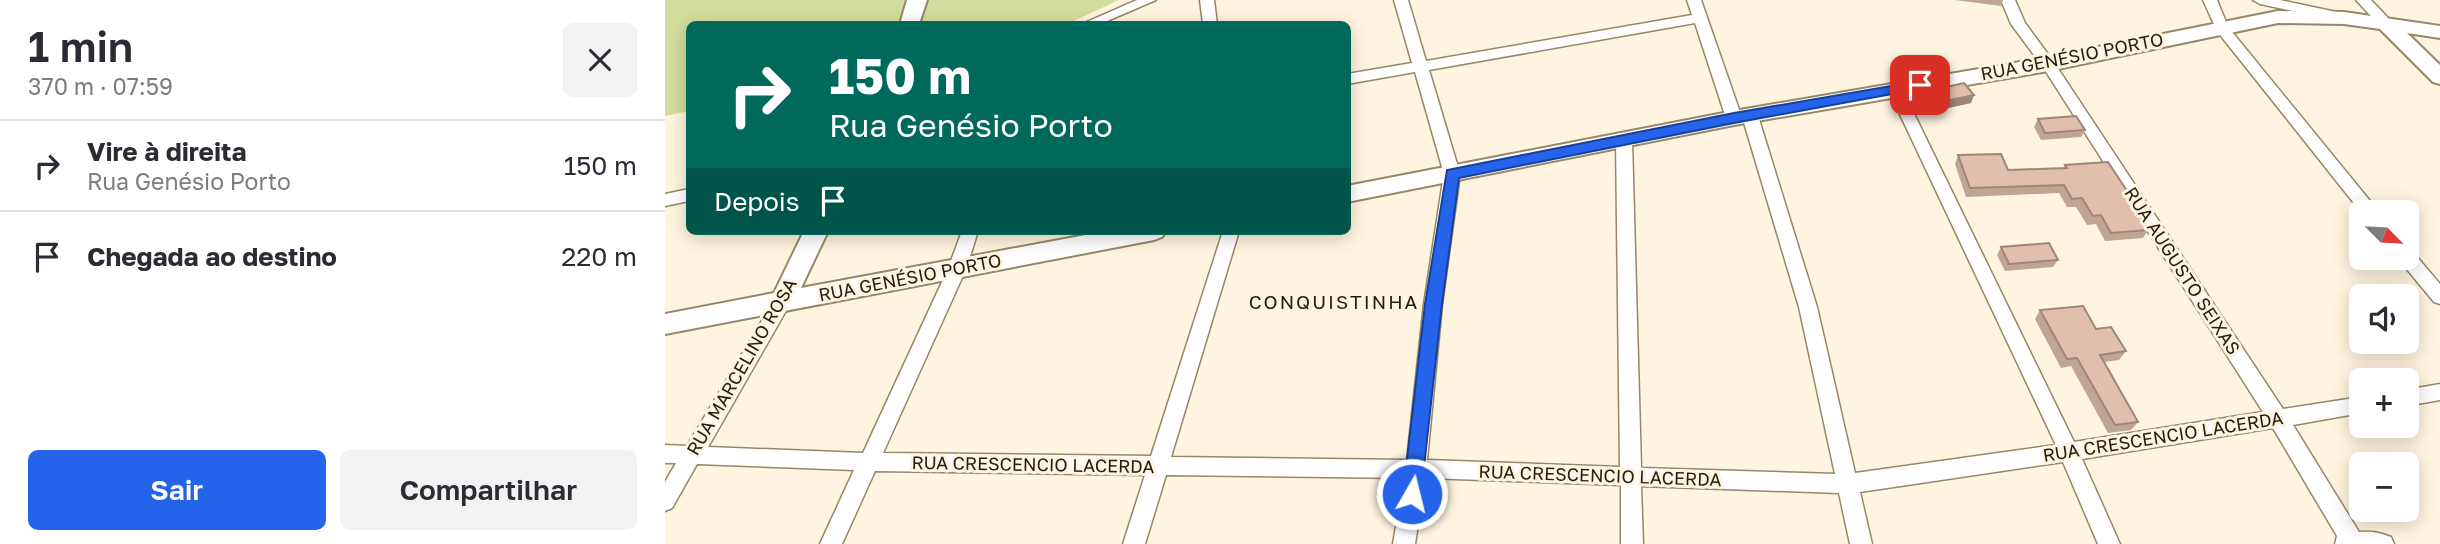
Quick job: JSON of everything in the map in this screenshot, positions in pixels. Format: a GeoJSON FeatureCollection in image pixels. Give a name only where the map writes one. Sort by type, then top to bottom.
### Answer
{"type":"FeatureCollection","features":[{"type":"Feature","properties":{"kind":"street"},"geometry":{"type":"LineString","coordinates":[[911,21],[917,0]]}},
{"type":"Feature","properties":{"kind":"street"},"geometry":{"type":"LineString","coordinates":[[1096,21],[1149,0]]}},
{"type":"Feature","properties":{"kind":"street"},"geometry":{"type":"LineString","coordinates":[[1207,0],[1210,21]]}},
{"type":"Feature","properties":{"kind":"street"},"geometry":{"type":"LineString","coordinates":[[1401,0],[1452,174],[1433,304],[1416,469],[1404,544]]}},
{"type":"Feature","properties":{"kind":"street"},"geometry":{"type":"LineString","coordinates":[[1693,0],[1698,18],[1742,117],[1808,307],[1861,544]]}},
{"type":"Feature","properties":{"kind":"street","name":"RUA AUGUSTO SEIXAS"},"geometry":{"type":"LineString","coordinates":[[2008,0],[2018,24],[2047,64],[2278,418],[2349,543]]}},
{"type":"Feature","properties":{"kind":"street"},"geometry":{"type":"LineString","coordinates":[[2210,0],[2222,28],[2361,200]]}},
{"type":"Feature","properties":{"kind":"street"},"geometry":{"type":"LineString","coordinates":[[2260,0],[2344,18]]}},
{"type":"Feature","properties":{"kind":"street"},"geometry":{"type":"LineString","coordinates":[[2363,0],[2440,78]]}},
{"type":"Feature","properties":{"kind":"street","name":"RUA GENÉSIO PORTO"},"geometry":{"type":"LineString","coordinates":[[1351,193],[1742,117],[2047,64],[2278,17],[2344,18],[2440,32]]}},
{"type":"Feature","properties":{"kind":"street"},"geometry":{"type":"LineString","coordinates":[[1351,78],[1698,18]]}},
{"type":"Feature","properties":{"kind":"street"},"geometry":{"type":"LineString","coordinates":[[1895,89],[2069,452],[2109,544]]}},
{"type":"Feature","properties":{"kind":"street"},"geometry":{"type":"LineString","coordinates":[[1624,140],[1632,544]]}},
{"type":"Feature","properties":{"kind":"street"},"geometry":{"type":"LineString","coordinates":[[665,200],[686,196]]}},
{"type":"Feature","properties":{"kind":"street","name":"RUA MARCELINO ROSA"},"geometry":{"type":"LineString","coordinates":[[665,501],[782,302],[814,235]]}},
{"type":"Feature","properties":{"kind":"street"},"geometry":{"type":"LineString","coordinates":[[831,544],[957,269],[969,235]]}},
{"type":"Feature","properties":{"kind":"street","name":"RUA GENÉSIO PORTO"},"geometry":{"type":"LineString","coordinates":[[665,324],[1133,235]]}},
{"type":"Feature","properties":{"kind":"street"},"geometry":{"type":"LineString","coordinates":[[1134,544],[1230,235]]}},
{"type":"Feature","properties":{"kind":"street"},"geometry":{"type":"LineString","coordinates":[[2417,270],[2440,298]]}},
{"type":"Feature","properties":{"kind":"street"},"geometry":{"type":"LineString","coordinates":[[2419,396],[2440,393]]}},
{"type":"Feature","properties":{"kind":"street","name":"RUA CRESCENCIO LACERDA"},"geometry":{"type":"LineString","coordinates":[[665,454],[869,462],[1416,469],[1847,484],[2349,407]]}},
{"type":"Feature","properties":{"kind":"street"},"geometry":{"type":"LineString","coordinates":[[2349,543],[2383,544]]}},
{"type":"Feature","properties":{"kind":"green space"},"geometry":{"type":"Polygon","coordinates":[[[665,0],[1119,0],[1074,21],[686,21],[686,112],[665,116],[665,0]]]}},
{"type":"Feature","properties":{"kind":"building"},"geometry":{"type":"Polygon","coordinates":[[[1964,83],[1974,95],[1937,103],[1928,91],[1964,83]]]}},
{"type":"Feature","properties":{"kind":"building"},"geometry":{"type":"Polygon","coordinates":[[[2076,116],[2085,130],[2045,133],[2038,119],[2076,116]]]}},
{"type":"Feature","properties":{"kind":"building"},"geometry":{"type":"Polygon","coordinates":[[[2001,154],[2008,170],[2067,168],[2065,165],[2108,162],[2141,212],[2138,212],[2148,230],[2111,233],[2101,215],[2093,216],[2082,198],[2072,199],[2064,185],[1970,188],[1958,155],[2001,154]]]}},
{"type":"Feature","properties":{"kind":"building"},"geometry":{"type":"Polygon","coordinates":[[[2049,243],[2058,260],[2009,264],[2001,247],[2049,243]]]}},
{"type":"Feature","properties":{"kind":"building"},"geometry":{"type":"Polygon","coordinates":[[[2083,306],[2096,329],[2111,327],[2126,351],[2100,355],[2138,422],[2115,425],[2077,358],[2067,359],[2040,310],[2083,306]]]}},
{"type":"Feature","properties":{"kind":"district","name":"CONQUISTINHA"},"geometry":{"type":"Point","coordinates":[1334,302]}},
{"type":"Feature","properties":{"kind":"route"},"geometry":{"type":"LineString","coordinates":[[1412,494],[1433,304],[1452,174],[1734,118],[1920,85]]}}]}
